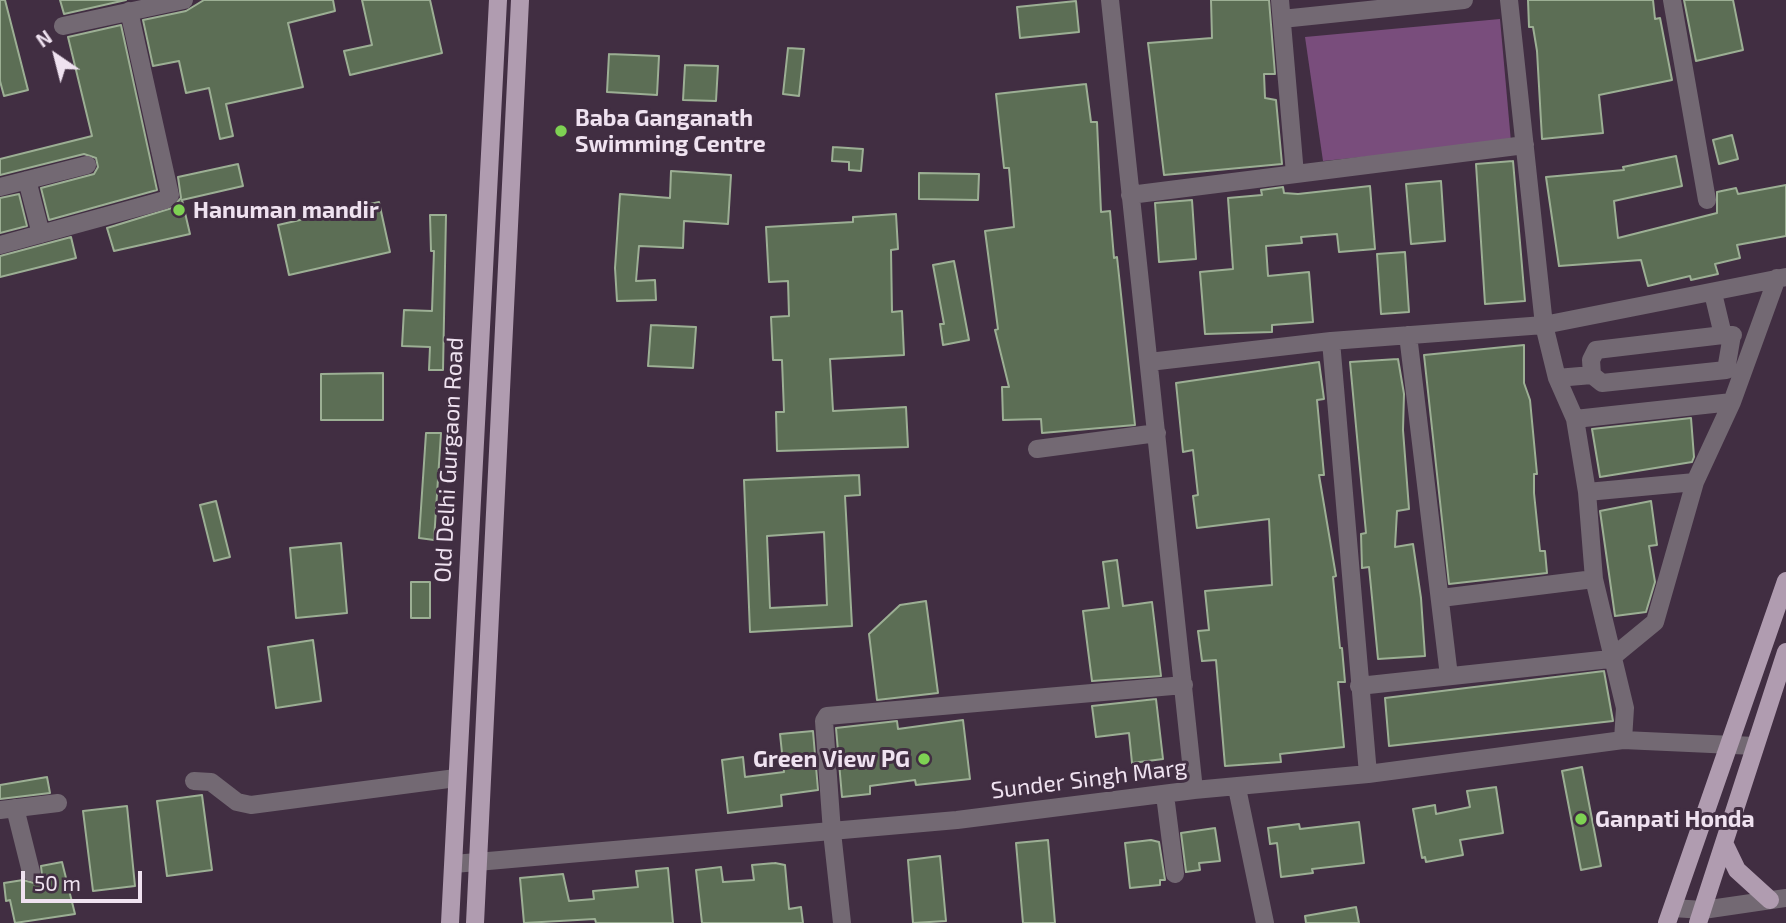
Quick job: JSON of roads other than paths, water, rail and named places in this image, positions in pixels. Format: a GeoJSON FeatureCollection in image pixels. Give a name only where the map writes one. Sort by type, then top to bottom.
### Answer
{"type":"FeatureCollection","features":[{"type":"Feature","properties":{"kind":"main road","name":"Old Delhi Gurgaon Road"},"geometry":{"type":"LineString","coordinates":[[450,923],[498,0]]}},
{"type":"Feature","properties":{"kind":"main road"},"geometry":{"type":"LineString","coordinates":[[475,923],[520,0]]}},
{"type":"Feature","properties":{"kind":"main road"},"geometry":{"type":"LineString","coordinates":[[1670,916],[1728,742],[1786,582]]}},
{"type":"Feature","properties":{"kind":"main road"},"geometry":{"type":"LineString","coordinates":[[1700,916],[1786,652]]}},
{"type":"Feature","properties":{"kind":"main road"},"geometry":{"type":"LineString","coordinates":[[1724,843],[1737,870],[1778,899]]}},
{"type":"Feature","properties":{"kind":"street"},"geometry":{"type":"LineString","coordinates":[[63,26],[184,0]]}},
{"type":"Feature","properties":{"kind":"street"},"geometry":{"type":"LineString","coordinates":[[1110,0],[1194,790]]}},
{"type":"Feature","properties":{"kind":"street"},"geometry":{"type":"LineString","coordinates":[[1280,0],[1295,174]]}},
{"type":"Feature","properties":{"kind":"street"},"geometry":{"type":"LineString","coordinates":[[1282,19],[1464,0]]}},
{"type":"Feature","properties":{"kind":"street"},"geometry":{"type":"LineString","coordinates":[[1509,0],[1544,325],[1557,377],[1575,419],[1587,492],[1594,579],[1610,659],[1625,708],[1623,740]]}},
{"type":"Feature","properties":{"kind":"street"},"geometry":{"type":"LineString","coordinates":[[1672,0],[1707,200]]}},
{"type":"Feature","properties":{"kind":"street"},"geometry":{"type":"LineString","coordinates":[[0,245],[165,200],[170,195],[129,11]]}},
{"type":"Feature","properties":{"kind":"street"},"geometry":{"type":"LineString","coordinates":[[1130,195],[1525,145]]}},
{"type":"Feature","properties":{"kind":"street"},"geometry":{"type":"LineString","coordinates":[[0,187],[88,165]]}},
{"type":"Feature","properties":{"kind":"street"},"geometry":{"type":"LineString","coordinates":[[27,180],[41,234]]}},
{"type":"Feature","properties":{"kind":"street"},"geometry":{"type":"LineString","coordinates":[[1149,362],[1331,341],[1544,325],[1713,293],[1781,277]]}},
{"type":"Feature","properties":{"kind":"street"},"geometry":{"type":"LineString","coordinates":[[1359,687],[1610,659],[1648,629],[1660,614],[1695,482],[1732,402],[1781,277]]}},
{"type":"Feature","properties":{"kind":"street"},"geometry":{"type":"LineString","coordinates":[[1557,377],[1592,375],[1602,383],[1726,370],[1727,335],[1713,293]]}},
{"type":"Feature","properties":{"kind":"street"},"geometry":{"type":"LineString","coordinates":[[481,319],[505,320]]}},
{"type":"Feature","properties":{"kind":"street"},"geometry":{"type":"LineString","coordinates":[[1592,375],[1591,360],[1596,350],[1757,333]]}},
{"type":"Feature","properties":{"kind":"street"},"geometry":{"type":"LineString","coordinates":[[1408,335],[1449,676]]}},
{"type":"Feature","properties":{"kind":"street"},"geometry":{"type":"LineString","coordinates":[[1331,341],[1368,774]]}},
{"type":"Feature","properties":{"kind":"street"},"geometry":{"type":"LineString","coordinates":[[1575,419],[1732,402]]}},
{"type":"Feature","properties":{"kind":"street"},"geometry":{"type":"LineString","coordinates":[[1037,449],[1157,433]]}},
{"type":"Feature","properties":{"kind":"street"},"geometry":{"type":"LineString","coordinates":[[1587,492],[1695,482]]}},
{"type":"Feature","properties":{"kind":"street"},"geometry":{"type":"LineString","coordinates":[[1441,598],[1594,579]]}},
{"type":"Feature","properties":{"kind":"street"},"geometry":{"type":"LineString","coordinates":[[842,923],[832,832],[824,721],[827,716],[1184,685]]}},
{"type":"Feature","properties":{"kind":"street","name":"Sunder Singh Marg"},"geometry":{"type":"LineString","coordinates":[[454,864],[479,864],[832,832],[1194,790],[1368,774],[1623,740],[1728,742],[1755,746]]}},
{"type":"Feature","properties":{"kind":"street"},"geometry":{"type":"LineString","coordinates":[[194,781],[211,782],[237,802],[251,805],[456,778]]}},
{"type":"Feature","properties":{"kind":"street"},"geometry":{"type":"LineString","coordinates":[[1237,788],[1265,923]]}},
{"type":"Feature","properties":{"kind":"street"},"geometry":{"type":"LineString","coordinates":[[1165,795],[1175,874]]}},
{"type":"Feature","properties":{"kind":"street"},"geometry":{"type":"LineString","coordinates":[[31,872],[7,809],[58,803]]}},
{"type":"Feature","properties":{"kind":"street"},"geometry":{"type":"LineString","coordinates":[[1670,916],[1700,916],[1778,899]]}},
{"type":"Feature","properties":{"kind":"place","name":"Baba Ganganath Swimming Centre"},"geometry":{"type":"Point","coordinates":[561,131]}},
{"type":"Feature","properties":{"kind":"place","name":"Hanuman mandir"},"geometry":{"type":"Point","coordinates":[179,210]}},
{"type":"Feature","properties":{"kind":"place","name":"Green View PG"},"geometry":{"type":"Point","coordinates":[924,759]}},
{"type":"Feature","properties":{"kind":"place","name":"Ganpati Honda"},"geometry":{"type":"Point","coordinates":[1581,819]}}]}
